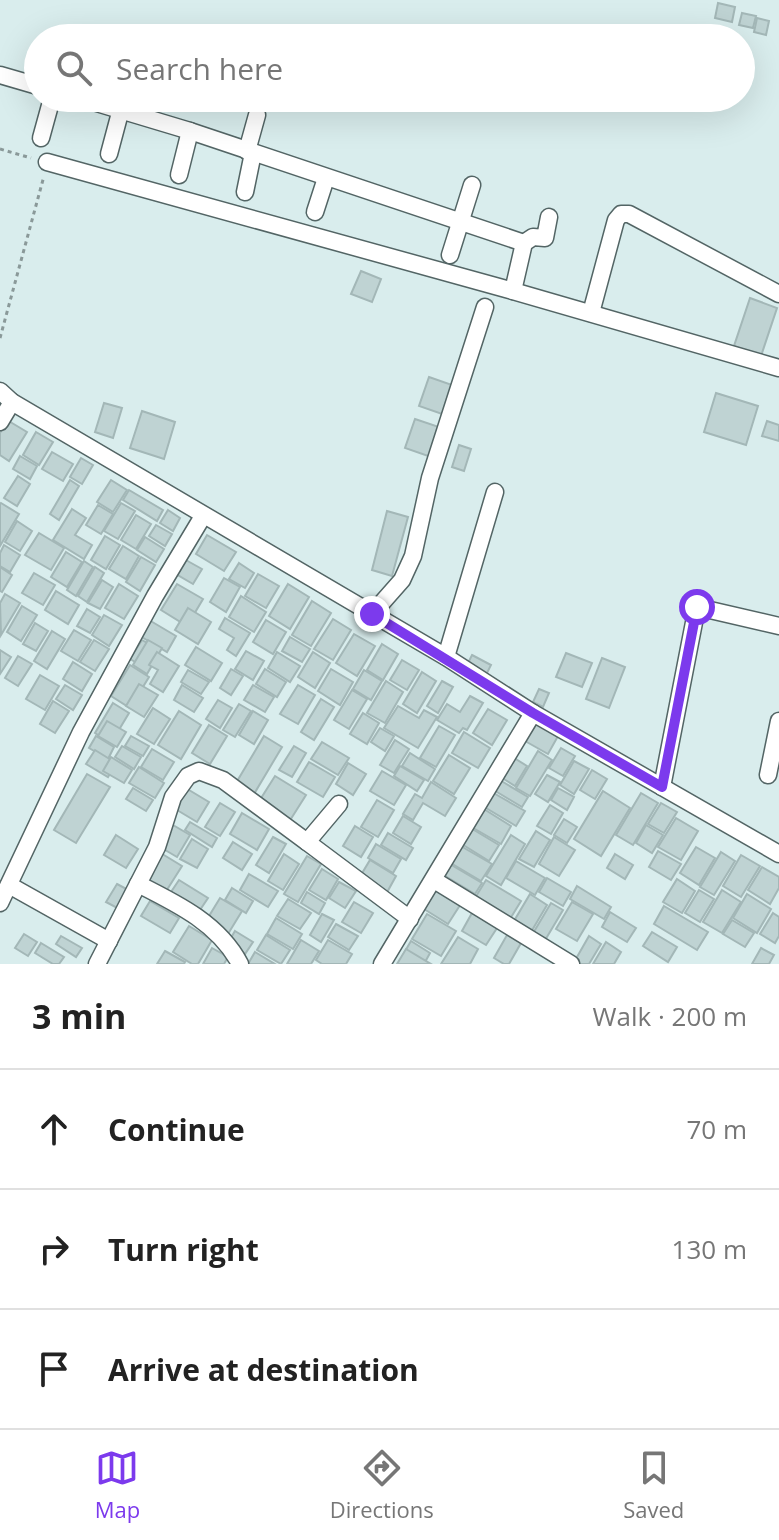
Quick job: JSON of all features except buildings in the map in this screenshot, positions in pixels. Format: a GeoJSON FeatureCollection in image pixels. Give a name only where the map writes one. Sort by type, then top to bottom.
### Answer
{"type":"FeatureCollection","features":[{"type":"Feature","properties":{"kind":"street"},"geometry":{"type":"LineString","coordinates":[[0,75],[24,82]]}},
{"type":"Feature","properties":{"kind":"street"},"geometry":{"type":"LineString","coordinates":[[41,138],[48,112]]}},
{"type":"Feature","properties":{"kind":"street"},"geometry":{"type":"LineString","coordinates":[[109,154],[120,112]]}},
{"type":"Feature","properties":{"kind":"street"},"geometry":{"type":"LineString","coordinates":[[130,112],[524,243]]}},
{"type":"Feature","properties":{"kind":"street"},"geometry":{"type":"LineString","coordinates":[[245,192],[257,115]]}},
{"type":"Feature","properties":{"kind":"street"},"geometry":{"type":"LineString","coordinates":[[179,175],[190,131]]}},
{"type":"Feature","properties":{"kind":"street"},"geometry":{"type":"LineString","coordinates":[[47,162],[779,368]]}},
{"type":"Feature","properties":{"kind":"street"},"geometry":{"type":"LineString","coordinates":[[315,212],[326,178]]}},
{"type":"Feature","properties":{"kind":"street"},"geometry":{"type":"LineString","coordinates":[[450,255],[472,185]]}},
{"type":"Feature","properties":{"kind":"street"},"geometry":{"type":"LineString","coordinates":[[591,313],[616,220],[621,214],[629,214],[779,294]]}},
{"type":"Feature","properties":{"kind":"street"},"geometry":{"type":"LineString","coordinates":[[513,291],[524,243],[533,237],[545,238],[549,217]]}},
{"type":"Feature","properties":{"kind":"street"},"geometry":{"type":"LineString","coordinates":[[372,614],[402,580],[413,556],[430,478],[485,307]]}},
{"type":"Feature","properties":{"kind":"street"},"geometry":{"type":"LineString","coordinates":[[0,422],[6,396],[203,516],[446,657],[533,713],[779,854]]}},
{"type":"Feature","properties":{"kind":"street"},"geometry":{"type":"LineString","coordinates":[[446,657],[495,492]]}},
{"type":"Feature","properties":{"kind":"street"},"geometry":{"type":"LineString","coordinates":[[0,903],[81,732],[155,596],[203,516]]}},
{"type":"Feature","properties":{"kind":"street"},"geometry":{"type":"LineString","coordinates":[[662,787],[697,607],[779,626]]}},
{"type":"Feature","properties":{"kind":"street"},"geometry":{"type":"LineString","coordinates":[[382,964],[533,713]]}},
{"type":"Feature","properties":{"kind":"street"},"geometry":{"type":"LineString","coordinates":[[768,775],[779,721]]}},
{"type":"Feature","properties":{"kind":"street"},"geometry":{"type":"LineString","coordinates":[[97,964],[157,847],[173,797],[188,776],[199,771],[223,780],[410,919]]}},
{"type":"Feature","properties":{"kind":"street"},"geometry":{"type":"LineString","coordinates":[[307,842],[339,804]]}},
{"type":"Feature","properties":{"kind":"street"},"geometry":{"type":"LineString","coordinates":[[434,880],[571,964]]}},
{"type":"Feature","properties":{"kind":"street"},"geometry":{"type":"LineString","coordinates":[[138,884],[204,922],[234,953],[240,964]]}},
{"type":"Feature","properties":{"kind":"street"},"geometry":{"type":"LineString","coordinates":[[9,885],[109,941]]}},
{"type":"Feature","properties":{"kind":"path"},"geometry":{"type":"LineString","coordinates":[[0,149],[47,162],[0,338]]}},
{"type":"Feature","properties":{"kind":"route"},"geometry":{"type":"LineString","coordinates":[[372,614],[533,713],[662,787],[697,607]]}}]}
